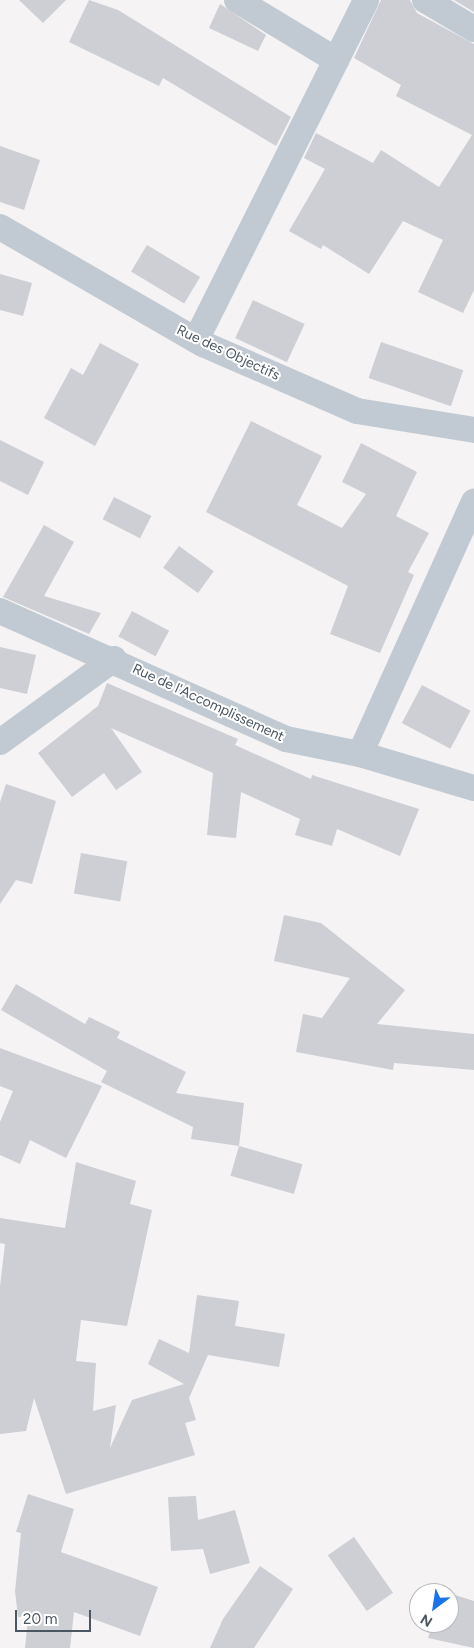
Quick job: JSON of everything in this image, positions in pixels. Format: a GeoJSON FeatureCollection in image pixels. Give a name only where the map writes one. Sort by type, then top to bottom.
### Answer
{"type":"FeatureCollection","features":[{"type":"Feature","properties":{"kind":"street"},"geometry":{"type":"LineString","coordinates":[[237,0],[336,60]]}},
{"type":"Feature","properties":{"kind":"street"},"geometry":{"type":"LineString","coordinates":[[196,340],[366,0]]}},
{"type":"Feature","properties":{"kind":"street"},"geometry":{"type":"LineString","coordinates":[[425,0],[474,28]]}},
{"type":"Feature","properties":{"kind":"street","name":"Rue des Objectifs"},"geometry":{"type":"LineString","coordinates":[[0,227],[196,340],[357,411],[474,430]]}},
{"type":"Feature","properties":{"kind":"street"},"geometry":{"type":"LineString","coordinates":[[360,754],[474,501]]}},
{"type":"Feature","properties":{"kind":"street","name":"Rue de l'Accomplissement"},"geometry":{"type":"LineString","coordinates":[[0,611],[114,659],[286,739],[360,754],[474,788]]}},
{"type":"Feature","properties":{"kind":"street"},"geometry":{"type":"LineString","coordinates":[[0,742],[114,659]]}},
{"type":"Feature","properties":{"kind":"building"},"geometry":{"type":"Polygon","coordinates":[[[19,0],[66,0],[43,23],[19,0]]]}},
{"type":"Feature","properties":{"kind":"building"},"geometry":{"type":"Polygon","coordinates":[[[89,0],[118,10],[291,117],[276,146],[163,78],[159,86],[69,42],[89,0]]]}},
{"type":"Feature","properties":{"kind":"building"},"geometry":{"type":"Polygon","coordinates":[[[381,0],[410,0],[417,13],[474,44],[474,290],[463,313],[418,292],[443,240],[403,221],[369,274],[323,245],[321,249],[289,231],[325,169],[304,158],[316,133],[373,163],[381,150],[439,187],[472,135],[396,96],[401,85],[354,58],[381,0]]]}},
{"type":"Feature","properties":{"kind":"building"},"geometry":{"type":"Polygon","coordinates":[[[454,0],[474,0],[474,12],[454,0]]]}},
{"type":"Feature","properties":{"kind":"building"},"geometry":{"type":"Polygon","coordinates":[[[220,4],[266,35],[258,51],[209,28],[220,4]]]}},
{"type":"Feature","properties":{"kind":"building"},"geometry":{"type":"Polygon","coordinates":[[[0,146],[40,160],[24,210],[0,202],[0,146]]]}},
{"type":"Feature","properties":{"kind":"building"},"geometry":{"type":"Polygon","coordinates":[[[147,245],[200,277],[184,304],[131,272],[147,245]]]}},
{"type":"Feature","properties":{"kind":"building"},"geometry":{"type":"Polygon","coordinates":[[[0,274],[32,283],[23,316],[0,310],[0,274]]]}},
{"type":"Feature","properties":{"kind":"building"},"geometry":{"type":"Polygon","coordinates":[[[253,300],[305,324],[287,362],[235,338],[253,300]]]}},
{"type":"Feature","properties":{"kind":"building"},"geometry":{"type":"Polygon","coordinates":[[[381,342],[463,370],[451,406],[369,378],[381,342]]]}},
{"type":"Feature","properties":{"kind":"building"},"geometry":{"type":"Polygon","coordinates":[[[100,343],[139,364],[95,446],[44,418],[71,368],[83,375],[100,343]]]}},
{"type":"Feature","properties":{"kind":"building"},"geometry":{"type":"Polygon","coordinates":[[[251,421],[322,456],[297,505],[342,528],[366,494],[342,482],[361,443],[417,472],[396,516],[429,533],[408,572],[414,575],[380,653],[330,634],[348,586],[206,512],[251,421]]]}},
{"type":"Feature","properties":{"kind":"building"},"geometry":{"type":"Polygon","coordinates":[[[0,440],[44,462],[28,495],[0,481],[0,440]]]}},
{"type":"Feature","properties":{"kind":"building"},"geometry":{"type":"Polygon","coordinates":[[[114,497],[151,516],[140,538],[103,519],[114,497]]]}},
{"type":"Feature","properties":{"kind":"building"},"geometry":{"type":"Polygon","coordinates":[[[44,525],[74,542],[44,596],[101,613],[89,634],[3,597],[44,525]]]}},
{"type":"Feature","properties":{"kind":"building"},"geometry":{"type":"Polygon","coordinates":[[[179,546],[214,571],[198,593],[163,568],[179,546]]]}},
{"type":"Feature","properties":{"kind":"building"},"geometry":{"type":"Polygon","coordinates":[[[132,611],[169,631],[155,656],[118,637],[132,611]]]}},
{"type":"Feature","properties":{"kind":"building"},"geometry":{"type":"Polygon","coordinates":[[[0,647],[36,655],[27,694],[0,688],[0,647]]]}},
{"type":"Feature","properties":{"kind":"building"},"geometry":{"type":"Polygon","coordinates":[[[107,683],[238,739],[235,745],[311,779],[312,775],[419,809],[400,856],[337,829],[332,846],[295,835],[300,819],[241,792],[236,838],[207,835],[213,773],[111,728],[142,772],[116,790],[104,773],[72,797],[38,753],[98,706],[107,683]]]}},
{"type":"Feature","properties":{"kind":"building"},"geometry":{"type":"Polygon","coordinates":[[[422,685],[471,711],[450,749],[402,723],[422,685]]]}},
{"type":"Feature","properties":{"kind":"building"},"geometry":{"type":"Polygon","coordinates":[[[6,784],[56,801],[32,884],[16,880],[0,904],[0,802],[6,784]]]}},
{"type":"Feature","properties":{"kind":"building"},"geometry":{"type":"Polygon","coordinates":[[[81,853],[127,861],[120,902],[74,893],[81,853]]]}},
{"type":"Feature","properties":{"kind":"building"},"geometry":{"type":"Polygon","coordinates":[[[284,915],[321,923],[405,990],[377,1024],[474,1034],[474,1070],[394,1063],[393,1070],[296,1052],[303,1014],[322,1018],[350,978],[274,961],[284,915]]]}},
{"type":"Feature","properties":{"kind":"building"},"geometry":{"type":"Polygon","coordinates":[[[16,984],[85,1024],[89,1017],[120,1032],[117,1038],[186,1072],[176,1093],[244,1103],[239,1146],[191,1139],[193,1127],[101,1082],[107,1071],[1,1010],[16,984]]]}},
{"type":"Feature","properties":{"kind":"building"},"geometry":{"type":"Polygon","coordinates":[[[0,1048],[102,1086],[66,1158],[30,1140],[20,1164],[0,1155],[0,1122],[13,1091],[0,1086],[0,1048]]]}},
{"type":"Feature","properties":{"kind":"building"},"geometry":{"type":"Polygon","coordinates":[[[239,1146],[302,1164],[294,1194],[230,1176],[239,1146]]]}},
{"type":"Feature","properties":{"kind":"building"},"geometry":{"type":"Polygon","coordinates":[[[76,1162],[136,1181],[130,1204],[152,1210],[127,1326],[81,1320],[76,1361],[96,1363],[93,1411],[116,1405],[110,1448],[132,1400],[184,1384],[148,1364],[159,1339],[189,1353],[197,1295],[239,1301],[235,1326],[285,1334],[279,1367],[208,1355],[189,1398],[196,1420],[185,1423],[195,1455],[66,1494],[34,1398],[26,1431],[0,1434],[0,1286],[5,1244],[0,1243],[0,1218],[65,1228],[76,1162]]]}},
{"type":"Feature","properties":{"kind":"building"},"geometry":{"type":"Polygon","coordinates":[[[28,1494],[74,1509],[61,1552],[158,1587],[140,1636],[74,1612],[70,1648],[25,1648],[28,1617],[18,1617],[15,1591],[21,1533],[16,1532],[28,1494]]]}},
{"type":"Feature","properties":{"kind":"building"},"geometry":{"type":"Polygon","coordinates":[[[196,1496],[198,1520],[235,1510],[250,1563],[210,1574],[203,1549],[171,1551],[168,1497],[196,1496]]]}},
{"type":"Feature","properties":{"kind":"building"},"geometry":{"type":"Polygon","coordinates":[[[354,1537],[393,1593],[367,1611],[328,1555],[354,1537]]]}},
{"type":"Feature","properties":{"kind":"building"},"geometry":{"type":"Polygon","coordinates":[[[260,1566],[293,1589],[254,1648],[210,1648],[223,1619],[260,1566]]]}},
{"type":"Feature","properties":{"kind":"building"},"geometry":{"type":"Polygon","coordinates":[[[459,1596],[474,1601],[474,1648],[428,1638],[430,1633],[459,1633],[459,1596]]]}}]}
